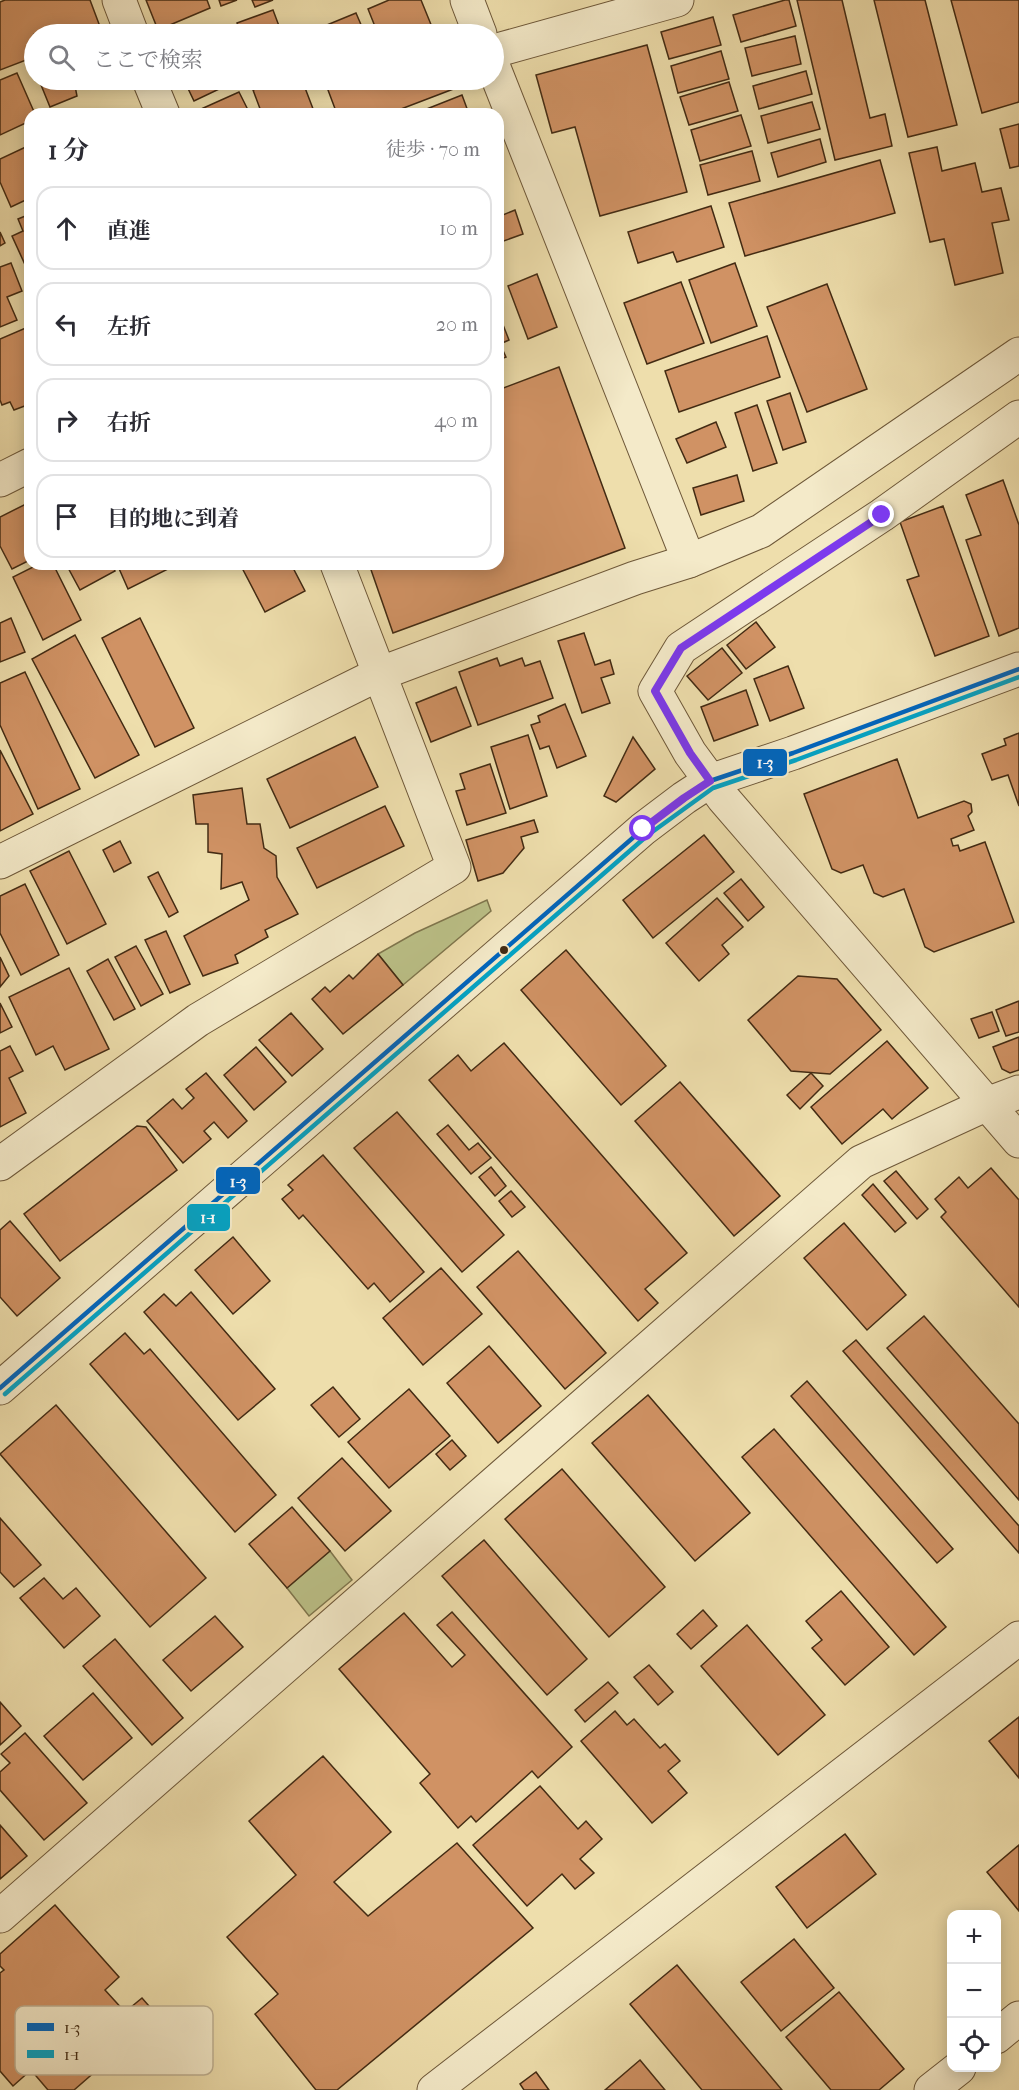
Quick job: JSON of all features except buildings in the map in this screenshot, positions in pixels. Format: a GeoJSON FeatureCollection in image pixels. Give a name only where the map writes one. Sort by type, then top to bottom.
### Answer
{"type":"FeatureCollection","features":[{"type":"Feature","properties":{"kind":"street"},"geometry":{"type":"LineString","coordinates":[[118,0],[128,24]]}},
{"type":"Feature","properties":{"kind":"street"},"geometry":{"type":"LineString","coordinates":[[467,0],[476,24]]}},
{"type":"Feature","properties":{"kind":"street"},"geometry":{"type":"LineString","coordinates":[[504,48],[677,0]]}},
{"type":"Feature","properties":{"kind":"street"},"geometry":{"type":"LineString","coordinates":[[153,90],[161,108]]}},
{"type":"Feature","properties":{"kind":"street"},"geometry":{"type":"LineString","coordinates":[[503,90],[689,561]]}},
{"type":"Feature","properties":{"kind":"street"},"geometry":{"type":"LineString","coordinates":[[0,862],[380,674],[635,578],[689,561],[761,531],[1019,354]]}},
{"type":"Feature","properties":{"kind":"street"},"geometry":{"type":"LineString","coordinates":[[1019,417],[882,515],[681,648],[655,691],[690,753],[710,781],[1019,1141]]}},
{"type":"Feature","properties":{"kind":"street"},"geometry":{"type":"LineString","coordinates":[[0,480],[24,468]]}},
{"type":"Feature","properties":{"kind":"street"},"geometry":{"type":"LineString","coordinates":[[0,1164],[198,1020],[454,867],[339,570]]}},
{"type":"Feature","properties":{"kind":"street"},"geometry":{"type":"LineString","coordinates":[[0,1388],[643,829],[684,798],[710,781],[793,753],[1019,669]]}},
{"type":"Feature","properties":{"kind":"street"},"geometry":{"type":"LineString","coordinates":[[0,1916],[861,1162],[987,1104],[1019,1092]]}},
{"type":"Feature","properties":{"kind":"street"},"geometry":{"type":"LineString","coordinates":[[434,2090],[1019,1638]]}},
{"type":"Feature","properties":{"kind":"street"},"geometry":{"type":"LineString","coordinates":[[1001,2033],[1019,2018]]}},
{"type":"Feature","properties":{"kind":"street"},"geometry":{"type":"LineString","coordinates":[[931,2090],[953,2072]]}},
{"type":"Feature","properties":{"kind":"green space"},"geometry":{"type":"Polygon","coordinates":[[[487,900],[491,911],[403,985],[378,954],[415,933],[487,900]]]}},
{"type":"Feature","properties":{"kind":"green space"},"geometry":{"type":"Polygon","coordinates":[[[330,1551],[352,1580],[309,1616],[287,1588],[330,1551]]]}},
{"type":"Feature","properties":{"kind":"transit line","name":"1-3"},"geometry":{"type":"LineString","coordinates":[[0,1388],[643,829],[710,781],[793,753],[1019,669]]}},
{"type":"Feature","properties":{"kind":"transit line","name":"1-1"},"geometry":{"type":"LineString","coordinates":[[5,1394],[648,835],[713,788],[796,760],[1019,677]]}},
{"type":"Feature","properties":{"kind":"route"},"geometry":{"type":"LineString","coordinates":[[643,829],[710,781],[690,753],[655,691],[681,648],[882,515]]}}]}
